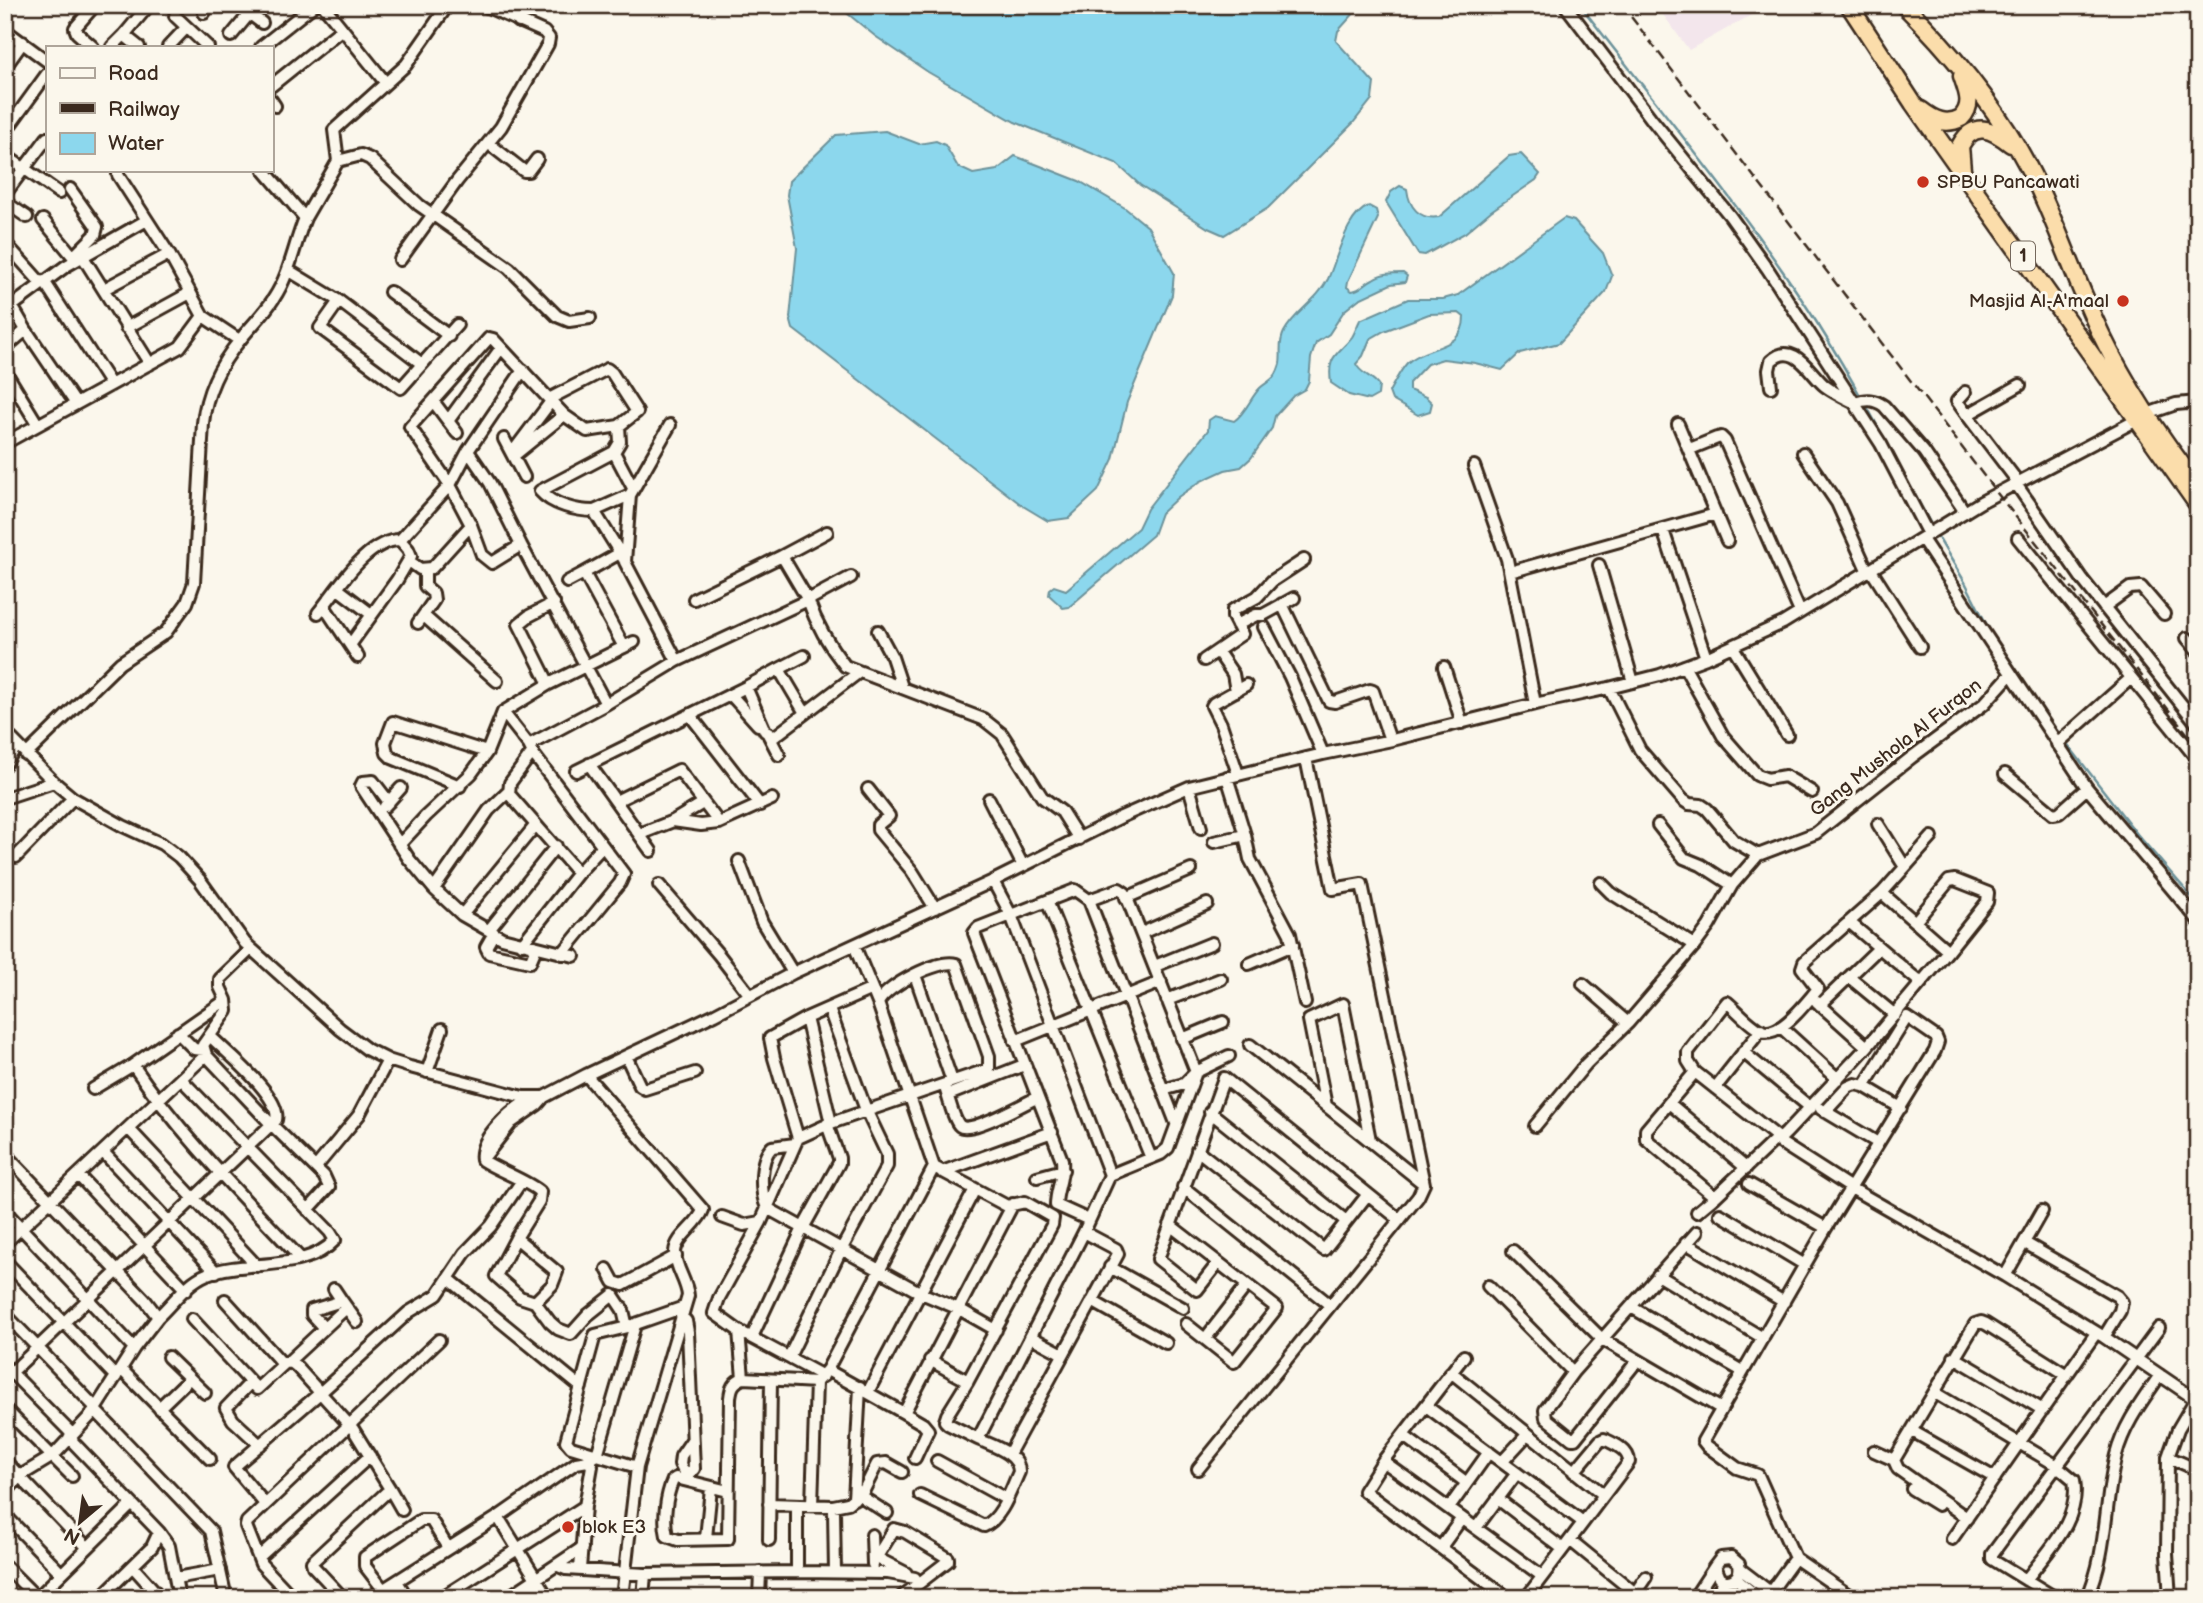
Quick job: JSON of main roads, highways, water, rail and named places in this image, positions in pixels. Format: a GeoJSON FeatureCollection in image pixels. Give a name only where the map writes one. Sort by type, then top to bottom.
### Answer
{"type":"FeatureCollection","features":[{"type":"Feature","properties":{"kind":"highway","name":"1"},"geometry":{"type":"LineString","coordinates":[[1849,5],[1913,103],[1963,172],[2142,417],[2198,486]]}},
{"type":"Feature","properties":{"kind":"highway","name":"1"},"geometry":{"type":"LineString","coordinates":[[1904,5],[1956,61],[2019,150],[2056,224],[2100,332],[2142,417],[2198,505]]}},
{"type":"Feature","properties":{"kind":"highway"},"geometry":{"type":"LineString","coordinates":[[1913,103],[1937,120],[1949,122],[1961,118],[1969,106],[1969,100],[1956,61]]}},
{"type":"Feature","properties":{"kind":"highway"},"geometry":{"type":"LineString","coordinates":[[1963,172],[1960,146],[1965,137],[1974,131],[1993,131],[2019,150]]}},
{"type":"Feature","properties":{"kind":"water"},"geometry":{"type":"Polygon","coordinates":[[[837,5],[1356,5],[1356,11],[1338,31],[1336,41],[1374,83],[1372,99],[1353,123],[1268,208],[1224,235],[1208,228],[1140,185],[1116,163],[1015,122],[928,72],[875,36],[837,5]]]}},
{"type":"Feature","properties":{"kind":"water"},"geometry":{"type":"Polygon","coordinates":[[[885,131],[919,144],[936,141],[945,145],[958,167],[973,174],[997,170],[1015,156],[1079,181],[1125,208],[1148,227],[1174,273],[1172,295],[1127,402],[1113,459],[1098,491],[1069,518],[1048,521],[1023,506],[793,329],[790,318],[797,248],[787,195],[789,181],[836,135],[885,131]]]}},
{"type":"Feature","properties":{"kind":"water"},"geometry":{"type":"Polygon","coordinates":[[[1521,154],[1540,174],[1536,180],[1465,233],[1425,255],[1418,254],[1386,202],[1391,192],[1400,186],[1407,189],[1416,211],[1426,216],[1439,217],[1509,156],[1521,154]]]}},
{"type":"Feature","properties":{"kind":"water"},"geometry":{"type":"Polygon","coordinates":[[[1369,206],[1376,210],[1378,218],[1347,287],[1352,291],[1376,277],[1391,273],[1403,273],[1407,276],[1405,282],[1391,284],[1359,299],[1344,311],[1329,334],[1316,343],[1305,389],[1293,396],[1275,416],[1272,428],[1251,458],[1241,467],[1225,470],[1201,481],[1178,497],[1161,513],[1153,535],[1069,607],[1063,608],[1049,595],[1050,589],[1054,586],[1066,590],[1138,528],[1147,509],[1208,430],[1209,420],[1215,416],[1234,421],[1260,388],[1275,376],[1280,364],[1284,332],[1323,287],[1354,218],[1369,206]]]}},
{"type":"Feature","properties":{"kind":"water"},"geometry":{"type":"Polygon","coordinates":[[[1564,218],[1574,221],[1603,253],[1612,276],[1606,292],[1559,343],[1520,353],[1502,370],[1443,359],[1427,364],[1409,383],[1409,390],[1426,397],[1432,403],[1430,411],[1418,415],[1392,400],[1389,392],[1407,363],[1458,336],[1464,317],[1459,313],[1429,314],[1370,339],[1363,356],[1356,364],[1379,386],[1378,395],[1369,400],[1349,395],[1331,383],[1332,361],[1352,337],[1360,320],[1408,299],[1443,299],[1458,295],[1564,218]]]}},
{"type":"Feature","properties":{"kind":"waterway"},"geometry":{"type":"LineString","coordinates":[[1580,5],[1765,246],[1832,347],[1862,399]]}},
{"type":"Feature","properties":{"kind":"waterway"},"geometry":{"type":"LineString","coordinates":[[1866,405],[1933,528]]}},
{"type":"Feature","properties":{"kind":"waterway"},"geometry":{"type":"LineString","coordinates":[[1936,534],[1992,635]]}},
{"type":"Feature","properties":{"kind":"waterway"},"geometry":{"type":"LineString","coordinates":[[2040,708],[2061,736]]}},
{"type":"Feature","properties":{"kind":"waterway"},"geometry":{"type":"LineString","coordinates":[[2065,741],[2137,834],[2198,904]]}},
{"type":"Feature","properties":{"kind":"railway"},"geometry":{"type":"LineString","coordinates":[[1622,5],[1997,493],[2198,747]]}},
{"type":"Feature","properties":{"kind":"place","name":"SPBU Pancawati"},"geometry":{"type":"Point","coordinates":[1923,182]}},
{"type":"Feature","properties":{"kind":"place","name":"Masjid Al-A'maal"},"geometry":{"type":"Point","coordinates":[2123,301]}},
{"type":"Feature","properties":{"kind":"place","name":"blok E3"},"geometry":{"type":"Point","coordinates":[568,1527]}}]}
